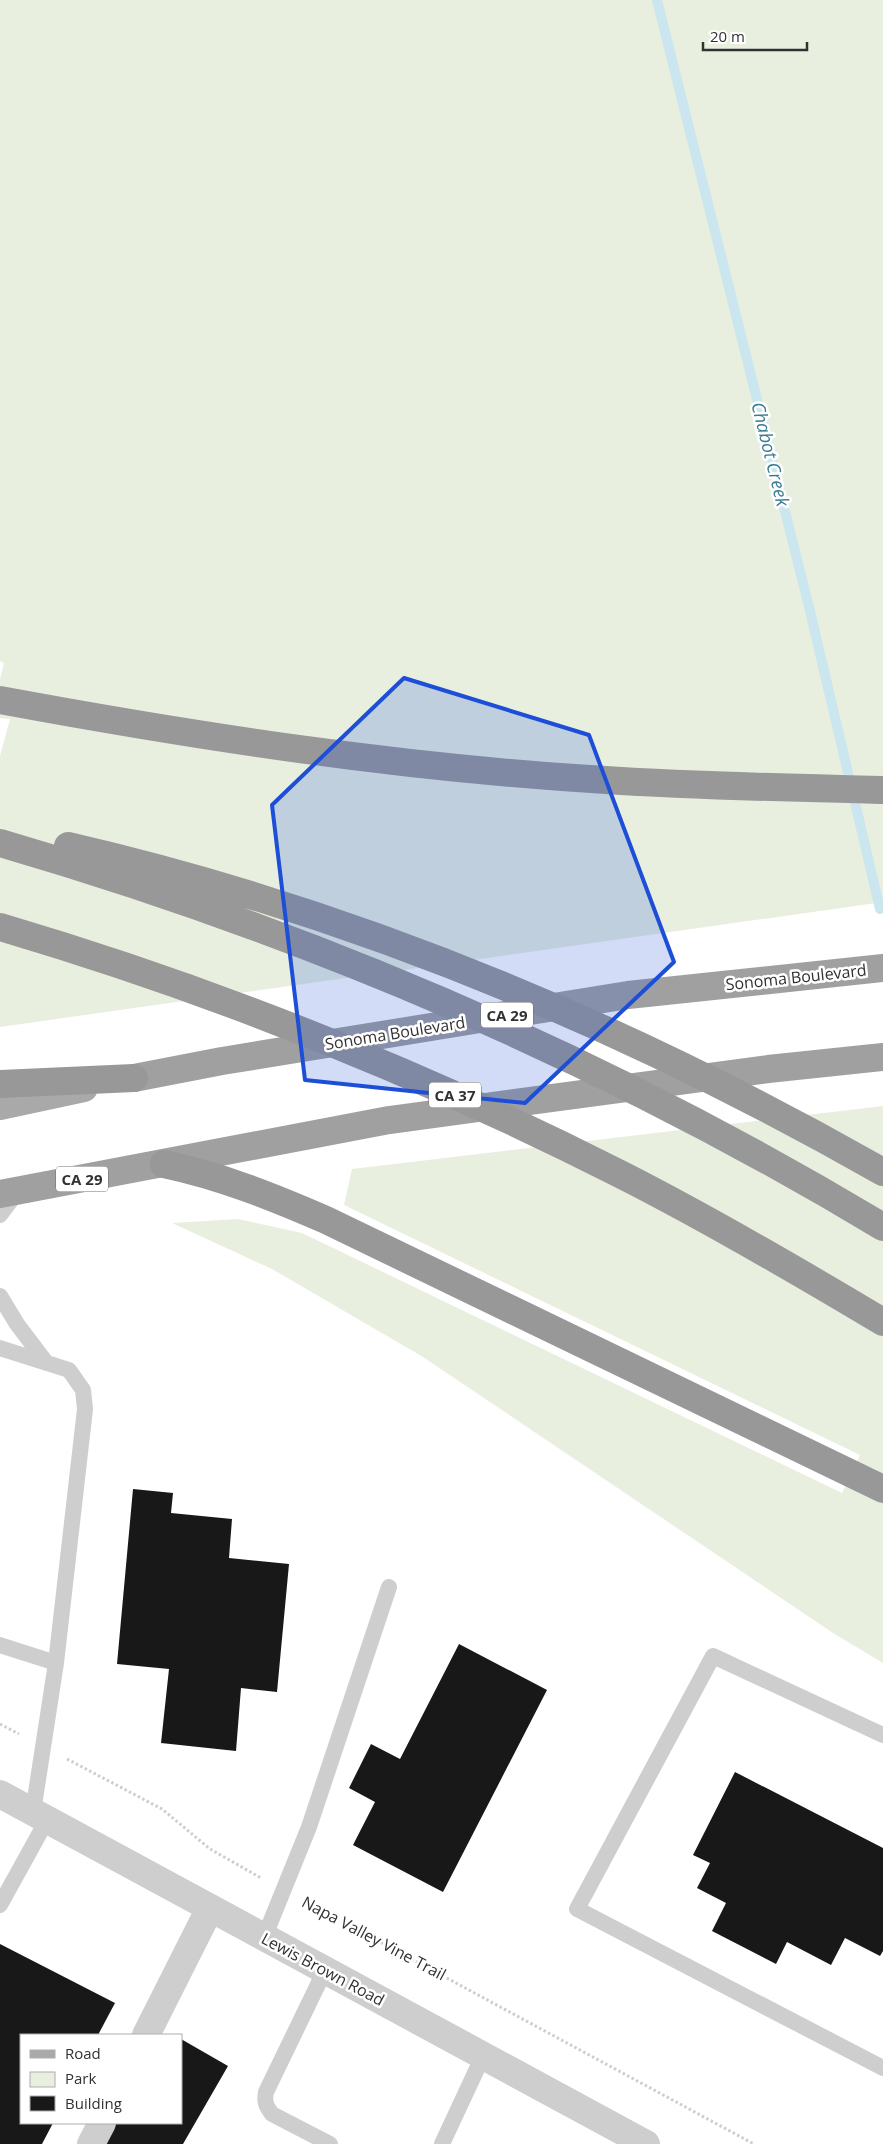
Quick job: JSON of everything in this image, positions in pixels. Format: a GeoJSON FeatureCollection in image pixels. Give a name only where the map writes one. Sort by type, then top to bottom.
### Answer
{"type":"FeatureCollection","features":[{"type":"Feature","properties":{"kind":"highway"},"geometry":{"type":"LineString","coordinates":[[0,700],[224,738],[321,752],[513,773],[606,780],[883,790]]}},
{"type":"Feature","properties":{"kind":"highway"},"geometry":{"type":"LineString","coordinates":[[0,835],[57,843],[178,872],[261,896],[364,931],[468,970],[673,1063],[771,1112],[883,1172]]}},
{"type":"Feature","properties":{"kind":"highway"},"geometry":{"type":"LineString","coordinates":[[0,843],[158,891],[261,928],[461,1009],[656,1101],[753,1152],[883,1227]]}},
{"type":"Feature","properties":{"kind":"highway","name":"CA 37"},"geometry":{"type":"LineString","coordinates":[[0,927],[132,968],[233,1004],[429,1084],[628,1178],[714,1224],[883,1322]]}},
{"type":"Feature","properties":{"kind":"highway","name":"Sonoma Boulevard"},"geometry":{"type":"LineString","coordinates":[[134,1078],[628,995],[883,968]]}},
{"type":"Feature","properties":{"kind":"highway","name":"CA 29"},"geometry":{"type":"LineString","coordinates":[[9,1192],[389,1120],[768,1069],[883,1057]]}},
{"type":"Feature","properties":{"kind":"highway"},"geometry":{"type":"LineString","coordinates":[[0,1084],[134,1078]]}},
{"type":"Feature","properties":{"kind":"highway"},"geometry":{"type":"LineString","coordinates":[[164,1164],[200,1172],[241,1185],[326,1220],[883,1489]]}},
{"type":"Feature","properties":{"kind":"main road","name":"Sonoma Boulevard"},"geometry":{"type":"LineString","coordinates":[[0,1106],[134,1078]]}},
{"type":"Feature","properties":{"kind":"street","name":"Lewis Brown Road"},"geometry":{"type":"LineString","coordinates":[[0,1794],[646,2144]]}},
{"type":"Feature","properties":{"kind":"street"},"geometry":{"type":"LineString","coordinates":[[147,2034],[210,1908]]}},
{"type":"Feature","properties":{"kind":"street"},"geometry":{"type":"LineString","coordinates":[[91,2144],[101,2124]]}},
{"type":"Feature","properties":{"kind":"lane"},"geometry":{"type":"LineString","coordinates":[[0,1215],[9,1192]]}},
{"type":"Feature","properties":{"kind":"lane"},"geometry":{"type":"LineString","coordinates":[[0,1296],[17,1324],[45,1361]]}},
{"type":"Feature","properties":{"kind":"lane"},"geometry":{"type":"LineString","coordinates":[[0,1348],[69,1370],[83,1390],[85,1409],[56,1663],[42,1746],[40,1816],[0,1906]]}},
{"type":"Feature","properties":{"kind":"lane"},"geometry":{"type":"LineString","coordinates":[[264,1938],[309,1826],[390,1587]]}},
{"type":"Feature","properties":{"kind":"lane"},"geometry":{"type":"LineString","coordinates":[[0,1645],[56,1663]]}},
{"type":"Feature","properties":{"kind":"lane"},"geometry":{"type":"LineString","coordinates":[[883,1735],[713,1656],[577,1909],[883,2068]]}},
{"type":"Feature","properties":{"kind":"lane"},"geometry":{"type":"LineString","coordinates":[[325,1970],[266,2092],[265,2100],[266,2107],[272,2114],[330,2144]]}},
{"type":"Feature","properties":{"kind":"lane"},"geometry":{"type":"LineString","coordinates":[[442,2144],[483,2056]]}},
{"type":"Feature","properties":{"kind":"path","name":"Napa Valley Vine Trail"},"geometry":{"type":"LineString","coordinates":[[0,1724],[162,1810],[210,1849],[283,1890],[754,2144]]}},
{"type":"Feature","properties":{"kind":"highlighted area"},"geometry":{"type":"Polygon","coordinates":[[[404,678],[589,735],[674,962],[525,1103],[305,1080],[272,805],[404,678]]]}},
{"type":"Feature","properties":{"kind":"green space"},"geometry":{"type":"Polygon","coordinates":[[[0,0],[883,0],[883,902],[0,1027],[0,756],[10,719],[0,718],[0,679],[4,663],[0,661],[0,0]]]}},
{"type":"Feature","properties":{"kind":"green space"},"geometry":{"type":"Polygon","coordinates":[[[883,1106],[883,1663],[833,1633],[423,1357],[272,1269],[172,1223],[238,1219],[302,1233],[842,1493],[860,1455],[344,1205],[352,1169],[883,1106]]]}},
{"type":"Feature","properties":{"kind":"building"},"geometry":{"type":"Polygon","coordinates":[[[133,1489],[173,1493],[171,1513],[232,1519],[229,1558],[289,1564],[277,1692],[241,1688],[236,1751],[161,1743],[169,1669],[117,1664],[133,1489]]]}},
{"type":"Feature","properties":{"kind":"building"},"geometry":{"type":"Polygon","coordinates":[[[459,1644],[547,1690],[443,1892],[353,1845],[375,1802],[349,1788],[371,1744],[400,1759],[459,1644]]]}},
{"type":"Feature","properties":{"kind":"building"},"geometry":{"type":"Polygon","coordinates":[[[735,1772],[883,1848],[883,1951],[880,1956],[845,1938],[831,1965],[787,1942],[776,1964],[712,1931],[726,1903],[697,1888],[710,1863],[693,1855],[735,1772]]]}},
{"type":"Feature","properties":{"kind":"building"},"geometry":{"type":"Polygon","coordinates":[[[0,1944],[115,2003],[99,2034],[20,2034],[20,2124],[52,2124],[42,2144],[0,2144],[0,1944]]]}},
{"type":"Feature","properties":{"kind":"building"},"geometry":{"type":"Polygon","coordinates":[[[182,2040],[228,2066],[183,2144],[104,2144],[115,2124],[182,2124],[182,2040]]]}},
{"type":"Feature","properties":{"kind":"waterway","name":"Chabot Creek"},"geometry":{"type":"LineString","coordinates":[[657,0],[810,611],[880,909]]}}]}
